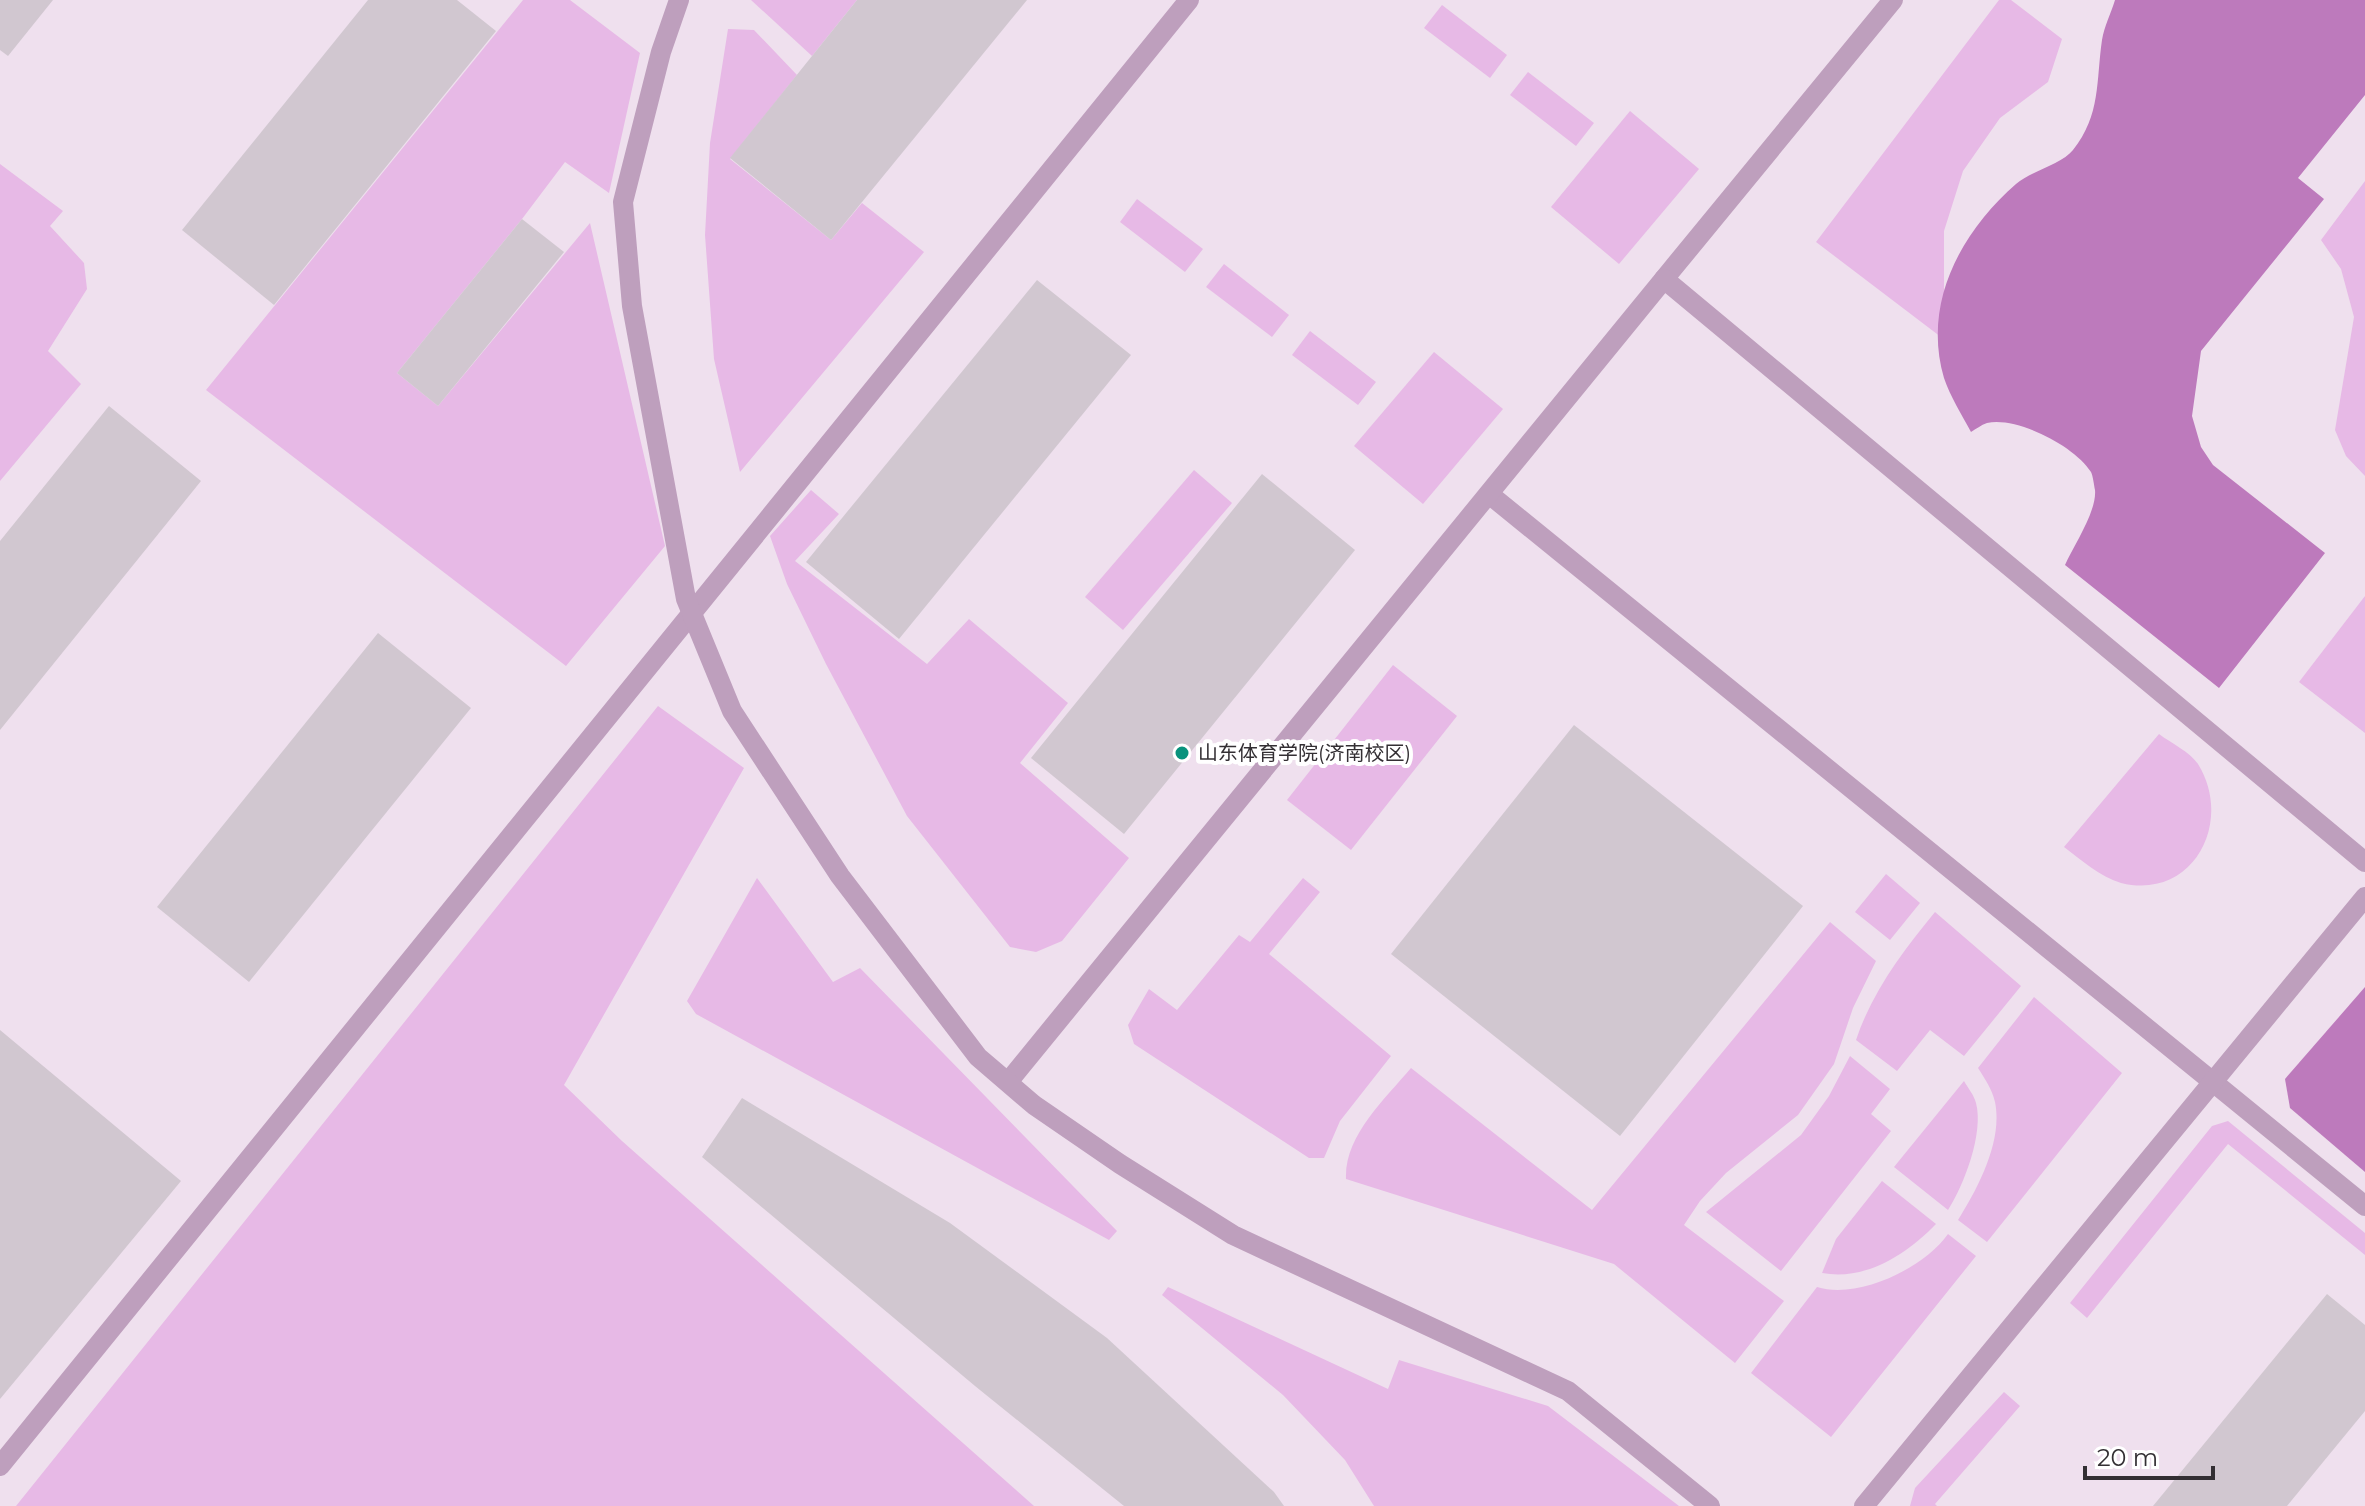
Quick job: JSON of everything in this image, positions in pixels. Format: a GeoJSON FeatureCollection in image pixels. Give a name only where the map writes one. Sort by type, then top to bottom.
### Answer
{"type":"FeatureCollection","features":[{"type":"Feature","properties":{"kind":"street"},"geometry":{"type":"LineString","coordinates":[[679,0],[661,52],[623,202],[632,306],[686,599],[732,711],[840,876],[978,1057],[1034,1105],[1233,1235],[1568,1391],[1710,1506]]}},
{"type":"Feature","properties":{"kind":"street"},"geometry":{"type":"LineString","coordinates":[[0,1466],[1189,0]]}},
{"type":"Feature","properties":{"kind":"street"},"geometry":{"type":"LineString","coordinates":[[1008,1082],[1893,0]]}},
{"type":"Feature","properties":{"kind":"street"},"geometry":{"type":"LineString","coordinates":[[1664,279],[2365,862]]}},
{"type":"Feature","properties":{"kind":"street"},"geometry":{"type":"LineString","coordinates":[[1489,494],[2365,1206]]}},
{"type":"Feature","properties":{"kind":"street"},"geometry":{"type":"LineString","coordinates":[[1864,1506],[2365,897]]}},
{"type":"Feature","properties":{"kind":"shaded area","name":"山东体育学院(济南校区)"},"geometry":{"type":"Polygon","coordinates":[[[0,0],[2365,0],[2365,1506],[0,1506],[0,0]]]}},
{"type":"Feature","properties":{"kind":"shaded area"},"geometry":{"type":"Polygon","coordinates":[[[523,0],[570,0],[640,53],[609,193],[565,162],[397,373],[438,406],[590,223],[665,546],[566,666],[206,390],[523,0]]]}},
{"type":"Feature","properties":{"kind":"shaded area"},"geometry":{"type":"Polygon","coordinates":[[[751,0],[857,0],[812,56],[751,0]]]}},
{"type":"Feature","properties":{"kind":"shaded area"},"geometry":{"type":"Polygon","coordinates":[[[1999,0],[2011,0],[2062,39],[2048,82],[2000,118],[1963,171],[1944,231],[1944,288],[1962,353],[1816,242],[1999,0]]]}},
{"type":"Feature","properties":{"kind":"shaded area"},"geometry":{"type":"Polygon","coordinates":[[[2115,0],[2365,0],[2365,95],[2298,178],[2324,199],[2201,351],[2192,416],[2201,447],[2213,465],[2325,553],[2219,688],[2065,565],[2095,498],[2091,472],[2059,443],[2013,424],[1987,423],[1971,432],[1944,378],[1939,350],[1938,323],[1943,296],[1951,271],[1978,224],[2016,184],[2068,155],[2082,137],[2093,111],[2103,35],[2115,0]]]}},
{"type":"Feature","properties":{"kind":"shaded area"},"geometry":{"type":"Polygon","coordinates":[[[1442,5],[1507,55],[1490,78],[1424,28],[1442,5]]]}},
{"type":"Feature","properties":{"kind":"shaded area"},"geometry":{"type":"Polygon","coordinates":[[[728,29],[754,30],[797,75],[730,159],[831,240],[862,203],[924,252],[740,472],[714,359],[705,235],[710,143],[728,29]]]}},
{"type":"Feature","properties":{"kind":"shaded area"},"geometry":{"type":"Polygon","coordinates":[[[1528,72],[1594,123],[1576,146],[1510,95],[1528,72]]]}},
{"type":"Feature","properties":{"kind":"shaded area"},"geometry":{"type":"Polygon","coordinates":[[[1630,111],[1699,169],[1619,264],[1551,207],[1630,111]]]}},
{"type":"Feature","properties":{"kind":"shaded area"},"geometry":{"type":"Polygon","coordinates":[[[0,164],[63,211],[50,226],[84,263],[87,289],[48,351],[81,384],[0,481],[0,164]]]}},
{"type":"Feature","properties":{"kind":"shaded area"},"geometry":{"type":"Polygon","coordinates":[[[2365,181],[2365,476],[2346,456],[2335,430],[2354,317],[2341,269],[2321,240],[2365,181]]]}},
{"type":"Feature","properties":{"kind":"shaded area"},"geometry":{"type":"Polygon","coordinates":[[[1137,199],[1203,249],[1185,272],[1120,222],[1137,199]]]}},
{"type":"Feature","properties":{"kind":"shaded area"},"geometry":{"type":"Polygon","coordinates":[[[1224,264],[1289,315],[1272,337],[1206,287],[1224,264]]]}},
{"type":"Feature","properties":{"kind":"shaded area"},"geometry":{"type":"Polygon","coordinates":[[[1310,331],[1376,382],[1358,405],[1292,355],[1310,331]]]}},
{"type":"Feature","properties":{"kind":"shaded area"},"geometry":{"type":"Polygon","coordinates":[[[1434,352],[1503,409],[1423,504],[1354,446],[1434,352]]]}},
{"type":"Feature","properties":{"kind":"shaded area"},"geometry":{"type":"Polygon","coordinates":[[[1194,470],[1232,503],[1123,630],[1085,597],[1194,470]]]}},
{"type":"Feature","properties":{"kind":"shaded area"},"geometry":{"type":"Polygon","coordinates":[[[811,490],[839,514],[795,561],[927,664],[969,619],[1068,703],[1020,763],[1129,858],[1062,941],[1036,952],[1010,947],[907,816],[826,664],[787,584],[770,536],[811,490]]]}},
{"type":"Feature","properties":{"kind":"shaded area"},"geometry":{"type":"Polygon","coordinates":[[[2365,596],[2365,733],[2299,682],[2365,596]]]}},
{"type":"Feature","properties":{"kind":"shaded area"},"geometry":{"type":"Polygon","coordinates":[[[1393,665],[1457,716],[1351,850],[1287,800],[1393,665]]]}},
{"type":"Feature","properties":{"kind":"shaded area"},"geometry":{"type":"Polygon","coordinates":[[[658,706],[744,768],[564,1085],[622,1141],[1034,1506],[16,1506],[658,706]]]}},
{"type":"Feature","properties":{"kind":"shaded area"},"geometry":{"type":"Polygon","coordinates":[[[2159,734],[2198,764],[2208,787],[2211,810],[2208,832],[2200,852],[2186,869],[2168,880],[2146,885],[2121,883],[2099,872],[2064,847],[2159,734]]]}},
{"type":"Feature","properties":{"kind":"shaded area"},"geometry":{"type":"Polygon","coordinates":[[[1886,874],[1920,903],[1890,940],[1855,912],[1886,874]]]}},
{"type":"Feature","properties":{"kind":"shaded area"},"geometry":{"type":"Polygon","coordinates":[[[757,878],[833,982],[860,968],[1117,1231],[1109,1240],[696,1014],[687,1001],[757,878]]]}},
{"type":"Feature","properties":{"kind":"shaded area"},"geometry":{"type":"Polygon","coordinates":[[[1303,878],[1320,892],[1269,954],[1391,1056],[1340,1121],[1324,1158],[1309,1158],[1134,1044],[1128,1025],[1149,989],[1177,1010],[1239,935],[1250,942],[1303,878]]]}},
{"type":"Feature","properties":{"kind":"shaded area"},"geometry":{"type":"Polygon","coordinates":[[[1935,912],[2021,986],[1964,1056],[1930,1030],[1897,1071],[1856,1040],[1871,1005],[1890,973],[1935,912]]]}},
{"type":"Feature","properties":{"kind":"shaded area"},"geometry":{"type":"Polygon","coordinates":[[[1830,922],[1876,961],[1853,1008],[1834,1064],[1798,1115],[1726,1173],[1700,1201],[1684,1225],[1784,1301],[1735,1363],[1614,1264],[1346,1179],[1347,1163],[1359,1133],[1378,1105],[1411,1068],[1592,1210],[1830,922]]]}},
{"type":"Feature","properties":{"kind":"shaded area"},"geometry":{"type":"Polygon","coordinates":[[[2365,987],[2365,1172],[2290,1108],[2285,1079],[2365,987]]]}},
{"type":"Feature","properties":{"kind":"shaded area"},"geometry":{"type":"Polygon","coordinates":[[[2034,997],[2122,1073],[1987,1242],[1958,1220],[1987,1164],[1997,1117],[1990,1088],[1978,1068],[2034,997]]]}},
{"type":"Feature","properties":{"kind":"shaded area"},"geometry":{"type":"Polygon","coordinates":[[[1850,1056],[1890,1089],[1871,1114],[1891,1131],[1781,1271],[1706,1212],[1801,1135],[1829,1096],[1850,1056]]]}},
{"type":"Feature","properties":{"kind":"shaded area"},"geometry":{"type":"Polygon","coordinates":[[[1964,1081],[1976,1103],[1977,1129],[1966,1173],[1948,1210],[1894,1167],[1964,1081]]]}},
{"type":"Feature","properties":{"kind":"shaded area"},"geometry":{"type":"Polygon","coordinates":[[[2228,1121],[2365,1233],[2365,1255],[2228,1144],[2087,1318],[2070,1303],[2212,1126],[2228,1121]]]}},
{"type":"Feature","properties":{"kind":"shaded area"},"geometry":{"type":"Polygon","coordinates":[[[1882,1181],[1936,1224],[1885,1263],[1854,1273],[1822,1273],[1836,1239],[1882,1181]]]}},
{"type":"Feature","properties":{"kind":"shaded area"},"geometry":{"type":"Polygon","coordinates":[[[1948,1234],[1976,1256],[1831,1437],[1751,1373],[1817,1287],[1851,1289],[1889,1278],[1923,1258],[1948,1234]]]}},
{"type":"Feature","properties":{"kind":"shaded area"},"geometry":{"type":"Polygon","coordinates":[[[1168,1287],[1388,1389],[1399,1360],[1548,1406],[1679,1506],[1374,1506],[1345,1460],[1283,1395],[1162,1295],[1168,1287]]]}},
{"type":"Feature","properties":{"kind":"shaded area"},"geometry":{"type":"Polygon","coordinates":[[[2004,1392],[2020,1406],[1935,1504],[1937,1506],[1910,1506],[1915,1488],[2004,1392]]]}},
{"type":"Feature","properties":{"kind":"building"},"geometry":{"type":"Polygon","coordinates":[[[0,0],[53,0],[8,56],[0,50],[0,0]]]}},
{"type":"Feature","properties":{"kind":"building"},"geometry":{"type":"Polygon","coordinates":[[[368,0],[457,0],[496,31],[274,305],[182,230],[368,0]]]}},
{"type":"Feature","properties":{"kind":"building"},"geometry":{"type":"Polygon","coordinates":[[[857,0],[1027,0],[831,240],[730,158],[857,0]]]}},
{"type":"Feature","properties":{"kind":"building"},"geometry":{"type":"Polygon","coordinates":[[[522,219],[564,252],[438,406],[397,373],[522,219]]]}},
{"type":"Feature","properties":{"kind":"building"},"geometry":{"type":"Polygon","coordinates":[[[1037,280],[1131,355],[899,639],[806,562],[1037,280]]]}},
{"type":"Feature","properties":{"kind":"building"},"geometry":{"type":"Polygon","coordinates":[[[109,406],[201,481],[0,730],[0,541],[109,406]]]}},
{"type":"Feature","properties":{"kind":"building"},"geometry":{"type":"Polygon","coordinates":[[[1262,474],[1355,550],[1124,834],[1031,758],[1262,474]]]}},
{"type":"Feature","properties":{"kind":"building"},"geometry":{"type":"Polygon","coordinates":[[[378,633],[471,708],[249,982],[157,907],[378,633]]]}},
{"type":"Feature","properties":{"kind":"building"},"geometry":{"type":"Polygon","coordinates":[[[1574,725],[1803,906],[1620,1136],[1391,954],[1574,725]]]}},
{"type":"Feature","properties":{"kind":"building"},"geometry":{"type":"Polygon","coordinates":[[[0,1030],[181,1181],[0,1399],[0,1030]]]}},
{"type":"Feature","properties":{"kind":"building"},"geometry":{"type":"Polygon","coordinates":[[[742,1098],[950,1223],[1107,1338],[1274,1492],[1284,1506],[1124,1506],[975,1386],[702,1157],[742,1098]]]}},
{"type":"Feature","properties":{"kind":"building"},"geometry":{"type":"Polygon","coordinates":[[[2327,1294],[2365,1325],[2365,1411],[2287,1506],[2153,1506],[2327,1294]]]}},
{"type":"Feature","properties":{"kind":"place","name":"山东体育学院(济南校区)"},"geometry":{"type":"Point","coordinates":[1182,753]}}]}
